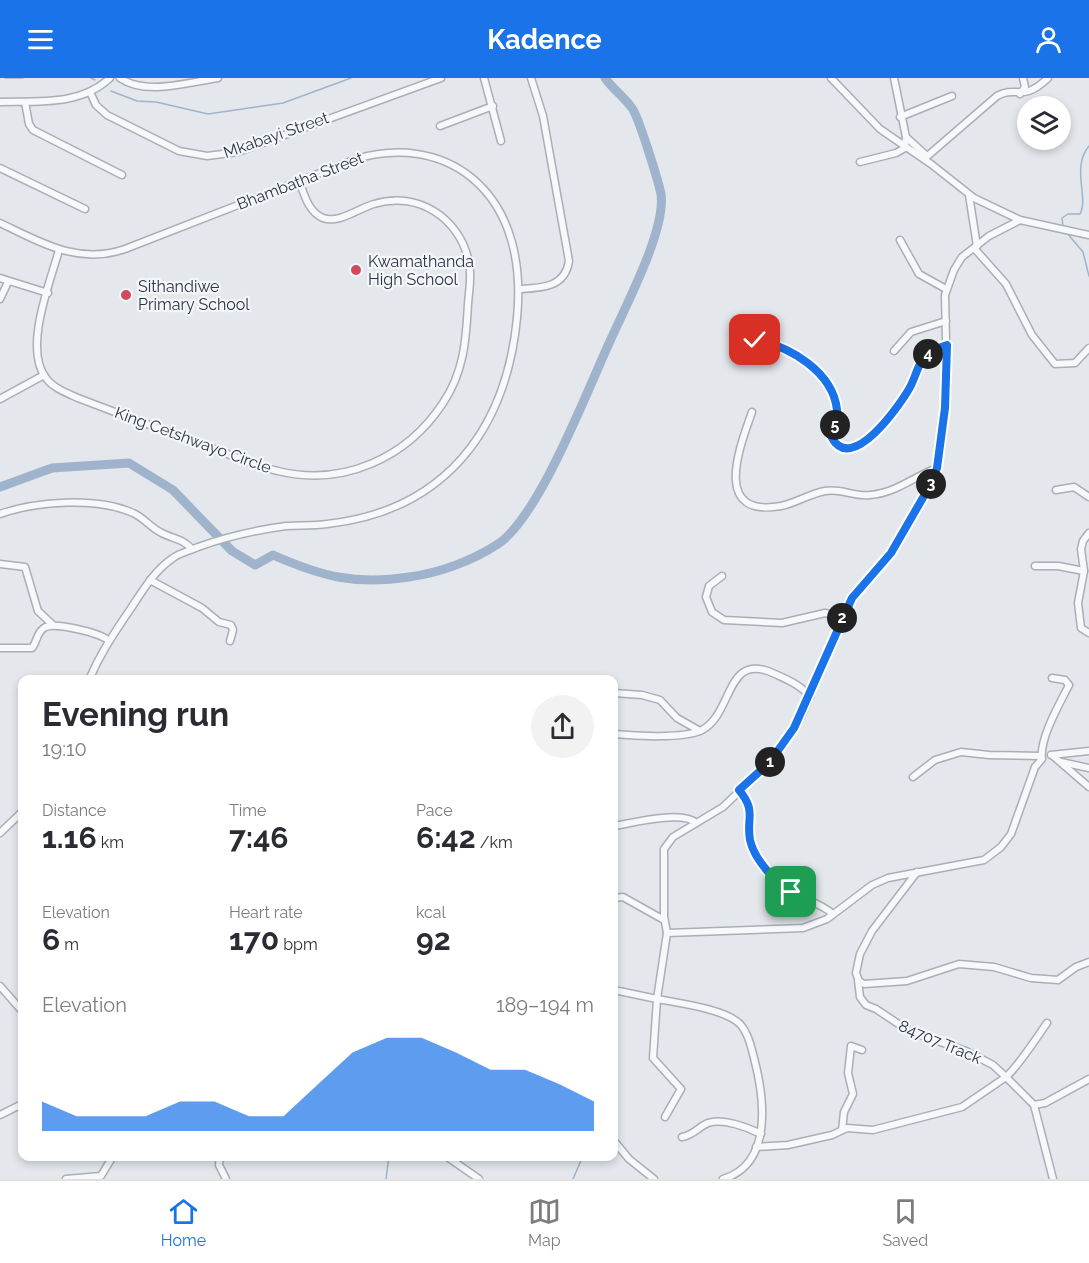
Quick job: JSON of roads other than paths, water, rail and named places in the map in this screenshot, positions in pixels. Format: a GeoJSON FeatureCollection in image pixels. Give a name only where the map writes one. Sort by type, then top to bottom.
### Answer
{"type":"FeatureCollection","features":[{"type":"Feature","properties":{"kind":"street"},"geometry":{"type":"LineString","coordinates":[[0,102],[67,99],[90,92],[110,78]]}},
{"type":"Feature","properties":{"kind":"street"},"geometry":{"type":"LineString","coordinates":[[120,78],[132,85],[146,87],[218,78]]}},
{"type":"Feature","properties":{"kind":"street","name":"Mkabayi Street"},"geometry":{"type":"LineString","coordinates":[[90,92],[96,105],[107,115],[179,151],[207,156],[238,152],[441,78]]}},
{"type":"Feature","properties":{"kind":"street"},"geometry":{"type":"LineString","coordinates":[[484,78],[501,141]]}},
{"type":"Feature","properties":{"kind":"street"},"geometry":{"type":"LineString","coordinates":[[519,289],[554,285],[566,272],[569,261],[543,116],[531,78]]}},
{"type":"Feature","properties":{"kind":"street"},"geometry":{"type":"LineString","coordinates":[[831,78],[880,129],[905,148],[926,157]]}},
{"type":"Feature","properties":{"kind":"street"},"geometry":{"type":"LineString","coordinates":[[894,78],[900,117],[906,137],[905,148]]}},
{"type":"Feature","properties":{"kind":"street"},"geometry":{"type":"LineString","coordinates":[[1020,94],[1024,87],[1023,78]]}},
{"type":"Feature","properties":{"kind":"street"},"geometry":{"type":"LineString","coordinates":[[926,157],[997,96],[1006,92],[1020,94],[1032,92],[1048,78]]}},
{"type":"Feature","properties":{"kind":"street"},"geometry":{"type":"LineString","coordinates":[[900,117],[951,96]]}},
{"type":"Feature","properties":{"kind":"street"},"geometry":{"type":"LineString","coordinates":[[25,102],[33,130],[122,175]]}},
{"type":"Feature","properties":{"kind":"street"},"geometry":{"type":"LineString","coordinates":[[440,126],[493,106]]}},
{"type":"Feature","properties":{"kind":"street"},"geometry":{"type":"LineString","coordinates":[[906,137],[969,195],[1020,220],[1089,235]]}},
{"type":"Feature","properties":{"kind":"street"},"geometry":{"type":"LineString","coordinates":[[860,162],[896,153],[905,148]]}},
{"type":"Feature","properties":{"kind":"street","name":"Bhambatha Street"},"geometry":{"type":"LineString","coordinates":[[0,223],[59,250],[83,256],[113,253],[356,159],[384,152],[405,152],[452,165],[479,184],[504,219],[514,250],[519,289],[512,360],[497,406],[477,440],[433,484],[394,508],[362,518],[326,525],[277,528],[231,537],[211,542],[173,558],[150,580],[108,640],[91,675]]}},
{"type":"Feature","properties":{"kind":"street"},"geometry":{"type":"LineString","coordinates":[[0,168],[85,209]]}},
{"type":"Feature","properties":{"kind":"street","name":"King Cetshwayo Circle"},"geometry":{"type":"LineString","coordinates":[[44,375],[62,391],[84,401],[269,469],[288,473],[329,475],[351,471],[388,457],[407,444],[437,413],[459,373],[465,350],[470,273],[466,250],[453,228],[430,207],[392,200],[374,204],[335,219],[324,219],[312,210],[299,181]]}},
{"type":"Feature","properties":{"kind":"street"},"geometry":{"type":"LineString","coordinates":[[969,195],[976,247],[1006,284],[1032,335],[1054,364],[1075,363],[1089,348]]}},
{"type":"Feature","properties":{"kind":"street"},"geometry":{"type":"LineString","coordinates":[[665,1117],[681,1089],[653,1058],[657,999],[667,933],[664,920],[664,849],[673,837],[723,807],[779,751],[810,697],[855,594],[876,571],[902,536],[937,468],[945,408],[946,290],[957,264],[999,230],[1020,220]]}},
{"type":"Feature","properties":{"kind":"street"},"geometry":{"type":"LineString","coordinates":[[900,240],[919,274],[946,290]]}},
{"type":"Feature","properties":{"kind":"street"},"geometry":{"type":"LineString","coordinates":[[0,399],[44,375],[36,343],[59,250]]}},
{"type":"Feature","properties":{"kind":"street"},"geometry":{"type":"LineString","coordinates":[[0,278],[48,293]]}},
{"type":"Feature","properties":{"kind":"street"},"geometry":{"type":"LineString","coordinates":[[0,299],[8,282]]}},
{"type":"Feature","properties":{"kind":"street"},"geometry":{"type":"LineString","coordinates":[[894,351],[911,332],[946,321]]}},
{"type":"Feature","properties":{"kind":"street"},"geometry":{"type":"LineString","coordinates":[[746,339],[762,341],[795,353],[822,379],[836,402],[837,417],[832,438],[837,445],[844,448],[854,447],[871,437],[907,393],[924,357],[947,345]]}},
{"type":"Feature","properties":{"kind":"street"},"geometry":{"type":"LineString","coordinates":[[752,412],[736,467],[738,493],[745,503],[754,507],[782,506],[827,490],[861,495],[881,494],[900,488],[937,468]]}},
{"type":"Feature","properties":{"kind":"street"},"geometry":{"type":"LineString","coordinates":[[1056,490],[1074,487],[1089,497]]}},
{"type":"Feature","properties":{"kind":"street"},"geometry":{"type":"LineString","coordinates":[[0,514],[42,504],[96,503],[133,513],[157,531],[184,541],[190,550]]}},
{"type":"Feature","properties":{"kind":"street"},"geometry":{"type":"LineString","coordinates":[[1089,533],[1082,544],[1084,571],[1079,594],[1078,620],[1081,628],[1089,633]]}},
{"type":"Feature","properties":{"kind":"street"},"geometry":{"type":"LineString","coordinates":[[0,564],[25,567],[36,608],[53,625]]}},
{"type":"Feature","properties":{"kind":"street"},"geometry":{"type":"LineString","coordinates":[[1035,566],[1058,566],[1084,571]]}},
{"type":"Feature","properties":{"kind":"street"},"geometry":{"type":"LineString","coordinates":[[722,576],[709,586],[706,597],[712,612],[724,620],[782,623],[830,612],[843,617]]}},
{"type":"Feature","properties":{"kind":"street"},"geometry":{"type":"LineString","coordinates":[[150,580],[201,608],[219,622],[232,626],[230,641]]}},
{"type":"Feature","properties":{"kind":"street"},"geometry":{"type":"LineString","coordinates":[[0,648],[28,649],[34,646],[41,630],[53,625],[94,631],[108,640]]}},
{"type":"Feature","properties":{"kind":"street"},"geometry":{"type":"LineString","coordinates":[[618,734],[673,734],[700,731],[717,718],[733,683],[739,675],[749,669],[768,670],[797,685],[810,697]]}},
{"type":"Feature","properties":{"kind":"street"},"geometry":{"type":"LineString","coordinates":[[667,933],[803,928],[833,914],[872,885],[900,875],[974,864],[997,851],[1011,834],[1035,767],[1042,757],[1051,724],[1069,685],[1065,680],[1052,678]]}},
{"type":"Feature","properties":{"kind":"street"},"geometry":{"type":"LineString","coordinates":[[618,693],[642,695],[660,700],[677,718],[700,731]]}},
{"type":"Feature","properties":{"kind":"street"},"geometry":{"type":"LineString","coordinates":[[913,777],[935,760],[961,752],[1042,757],[1089,751]]}},
{"type":"Feature","properties":{"kind":"street"},"geometry":{"type":"LineString","coordinates":[[1052,755],[1089,787]]}},
{"type":"Feature","properties":{"kind":"street"},"geometry":{"type":"LineString","coordinates":[[1060,762],[1089,768]]}},
{"type":"Feature","properties":{"kind":"street"},"geometry":{"type":"LineString","coordinates":[[739,790],[750,807],[750,840],[763,863],[786,889],[820,903],[833,914]]}},
{"type":"Feature","properties":{"kind":"street"},"geometry":{"type":"LineString","coordinates":[[0,833],[18,816]]}},
{"type":"Feature","properties":{"kind":"street"},"geometry":{"type":"LineString","coordinates":[[618,825],[674,818],[688,818],[696,823]]}},
{"type":"Feature","properties":{"kind":"street","name":"84707 Track"},"geometry":{"type":"LineString","coordinates":[[917,872],[883,915],[864,944],[857,964],[860,998],[866,1005],[909,1031],[946,1042],[988,1062],[1034,1105]]}},
{"type":"Feature","properties":{"kind":"street"},"geometry":{"type":"LineString","coordinates":[[618,898],[623,897],[664,920]]}},
{"type":"Feature","properties":{"kind":"street"},"geometry":{"type":"LineString","coordinates":[[859,980],[869,985],[895,983],[926,976],[959,964],[994,967],[1031,978],[1054,981],[1089,962]]}},
{"type":"Feature","properties":{"kind":"street"},"geometry":{"type":"LineString","coordinates":[[0,986],[18,1006]]}},
{"type":"Feature","properties":{"kind":"street"},"geometry":{"type":"LineString","coordinates":[[618,991],[727,1015],[742,1026],[749,1040],[758,1077],[763,1113],[761,1134],[756,1148],[741,1168],[723,1179]]}},
{"type":"Feature","properties":{"kind":"street"},"geometry":{"type":"LineString","coordinates":[[756,1148],[780,1147],[832,1135],[842,1130],[873,1130],[962,1107],[1006,1077],[1018,1065],[1027,1048],[1047,1023]]}},
{"type":"Feature","properties":{"kind":"street"},"geometry":{"type":"LineString","coordinates":[[842,1130],[844,1112],[853,1094],[848,1073],[851,1047],[862,1050]]}},
{"type":"Feature","properties":{"kind":"street"},"geometry":{"type":"LineString","coordinates":[[1053,1179],[1034,1105],[1046,1103],[1089,1079]]}},
{"type":"Feature","properties":{"kind":"street"},"geometry":{"type":"LineString","coordinates":[[0,1115],[18,1108]]}},
{"type":"Feature","properties":{"kind":"street"},"geometry":{"type":"LineString","coordinates":[[682,1137],[692,1135],[706,1124],[712,1123],[742,1126],[761,1134]]}},
{"type":"Feature","properties":{"kind":"street"},"geometry":{"type":"LineString","coordinates":[[618,1146],[629,1159],[654,1179]]}},
{"type":"Feature","properties":{"kind":"street"},"geometry":{"type":"LineString","coordinates":[[66,1179],[101,1177],[110,1161]]}},
{"type":"Feature","properties":{"kind":"street"},"geometry":{"type":"LineString","coordinates":[[219,1161],[226,1179]]}},
{"type":"Feature","properties":{"kind":"street"},"geometry":{"type":"LineString","coordinates":[[453,1161],[479,1179]]}},
{"type":"Feature","properties":{"kind":"waterway"},"geometry":{"type":"LineString","coordinates":[[5,78],[23,78]]}},
{"type":"Feature","properties":{"kind":"waterway"},"geometry":{"type":"LineString","coordinates":[[91,78],[95,80]]}},
{"type":"Feature","properties":{"kind":"waterway"},"geometry":{"type":"LineString","coordinates":[[111,91],[137,101],[156,102],[208,114],[283,103],[351,78]]}},
{"type":"Feature","properties":{"kind":"waterway"},"geometry":{"type":"LineString","coordinates":[[0,487],[52,468],[129,463],[173,490],[232,551],[255,565],[273,555],[324,574],[355,579],[390,579],[432,573],[466,561],[498,544],[514,529],[530,507],[562,449],[635,288],[657,227],[661,209],[661,194],[643,136],[632,108],[605,78]]}},
{"type":"Feature","properties":{"kind":"waterway"},"geometry":{"type":"LineString","coordinates":[[1063,227],[1062,218],[1068,214],[1080,214],[1083,200],[1081,163],[1089,146]]}},
{"type":"Feature","properties":{"kind":"waterway"},"geometry":{"type":"LineString","coordinates":[[1067,233],[1083,252],[1089,276]]}},
{"type":"Feature","properties":{"kind":"waterway"},"geometry":{"type":"LineString","coordinates":[[386,1179],[388,1161]]}},
{"type":"Feature","properties":{"kind":"waterway"},"geometry":{"type":"LineString","coordinates":[[573,1179],[581,1161]]}},
{"type":"Feature","properties":{"kind":"place","name":"Kwamathanda High School"},"geometry":{"type":"Point","coordinates":[356,270]}},
{"type":"Feature","properties":{"kind":"place","name":"Sithandiwe Primary School"},"geometry":{"type":"Point","coordinates":[126,295]}}]}
